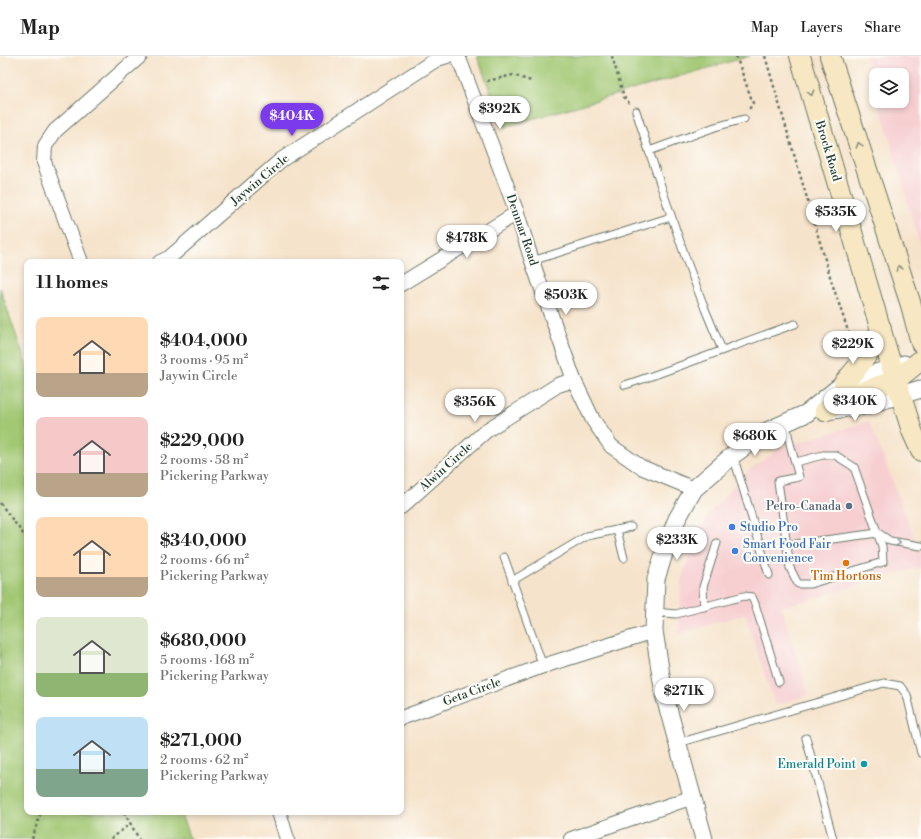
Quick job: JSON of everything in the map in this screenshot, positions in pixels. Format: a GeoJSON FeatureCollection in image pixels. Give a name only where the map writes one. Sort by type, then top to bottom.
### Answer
{"type":"FeatureCollection","features":[{"type":"Feature","properties":{"kind":"main road","name":"Brock Road"},"geometry":{"type":"LineString","coordinates":[[801,56],[896,381],[912,431],[921,451]]}},
{"type":"Feature","properties":{"kind":"main road"},"geometry":{"type":"LineString","coordinates":[[830,56],[916,311],[921,343]]}},
{"type":"Feature","properties":{"kind":"main road"},"geometry":{"type":"LineString","coordinates":[[844,383],[865,360],[877,340],[881,328]]}},
{"type":"Feature","properties":{"kind":"main road"},"geometry":{"type":"LineString","coordinates":[[816,412],[846,398],[896,381],[921,359]]}},
{"type":"Feature","properties":{"kind":"street"},"geometry":{"type":"LineString","coordinates":[[79,259],[44,162],[45,146],[55,131],[140,56]]}},
{"type":"Feature","properties":{"kind":"street","name":"Jaywin Circle"},"geometry":{"type":"LineString","coordinates":[[167,259],[281,160],[437,59],[448,56]]}},
{"type":"Feature","properties":{"kind":"street","name":"Denmar Road"},"geometry":{"type":"LineString","coordinates":[[458,56],[517,213],[532,261],[574,380],[593,420],[611,446],[641,467],[694,489]]}},
{"type":"Feature","properties":{"kind":"street"},"geometry":{"type":"LineString","coordinates":[[404,282],[517,213]]}},
{"type":"Feature","properties":{"kind":"street","name":"Alwin Circle"},"geometry":{"type":"LineString","coordinates":[[404,504],[487,430],[558,385],[574,380]]}},
{"type":"Feature","properties":{"kind":"street"},"geometry":{"type":"LineString","coordinates":[[704,839],[664,694],[654,631],[656,579],[667,544],[678,519],[694,489],[733,455],[767,431],[816,412],[844,383],[896,381],[921,389]]}},
{"type":"Feature","properties":{"kind":"street","name":"Geta Circle"},"geometry":{"type":"LineString","coordinates":[[404,717],[543,666],[654,631]]}},
{"type":"Feature","properties":{"kind":"street"},"geometry":{"type":"LineString","coordinates":[[571,839],[693,797]]}},
{"type":"Feature","properties":{"kind":"street"},"geometry":{"type":"LineString","coordinates":[[280,815],[287,839]]}},
{"type":"Feature","properties":{"kind":"lane"},"geometry":{"type":"LineString","coordinates":[[636,111],[671,216],[705,309],[722,350]]}},
{"type":"Feature","properties":{"kind":"lane"},"geometry":{"type":"LineString","coordinates":[[650,151],[715,127],[744,119]]}},
{"type":"Feature","properties":{"kind":"lane"},"geometry":{"type":"LineString","coordinates":[[532,261],[671,216]]}},
{"type":"Feature","properties":{"kind":"lane"},"geometry":{"type":"LineString","coordinates":[[625,385],[680,367],[722,350],[795,324]]}},
{"type":"Feature","properties":{"kind":"lane"},"geometry":{"type":"LineString","coordinates":[[786,423],[799,477],[778,481],[790,568],[798,584],[810,584],[883,562],[882,546],[854,467],[835,455],[823,455],[796,462]]}},
{"type":"Feature","properties":{"kind":"lane"},"geometry":{"type":"LineString","coordinates":[[733,455],[770,575]]}},
{"type":"Feature","properties":{"kind":"lane"},"geometry":{"type":"LineString","coordinates":[[512,580],[587,536],[631,527]]}},
{"type":"Feature","properties":{"kind":"lane"},"geometry":{"type":"LineString","coordinates":[[618,530],[624,558]]}},
{"type":"Feature","properties":{"kind":"lane"},"geometry":{"type":"LineString","coordinates":[[787,545],[878,533],[890,541],[921,546]]}},
{"type":"Feature","properties":{"kind":"lane"},"geometry":{"type":"LineString","coordinates":[[704,607],[703,588],[717,543]]}},
{"type":"Feature","properties":{"kind":"lane"},"geometry":{"type":"LineString","coordinates":[[504,557],[543,666]]}},
{"type":"Feature","properties":{"kind":"lane"},"geometry":{"type":"LineString","coordinates":[[655,612],[676,614],[744,596],[752,597],[779,682]]}},
{"type":"Feature","properties":{"kind":"lane"},"geometry":{"type":"LineString","coordinates":[[678,743],[884,683],[900,686],[907,695],[921,753]]}},
{"type":"Feature","properties":{"kind":"lane"},"geometry":{"type":"LineString","coordinates":[[806,738],[833,839]]}},
{"type":"Feature","properties":{"kind":"path"},"geometry":{"type":"LineString","coordinates":[[612,56],[624,97],[636,111]]}},
{"type":"Feature","properties":{"kind":"path"},"geometry":{"type":"LineString","coordinates":[[736,56],[753,103],[744,119]]}},
{"type":"Feature","properties":{"kind":"path"},"geometry":{"type":"LineString","coordinates":[[765,56],[830,275],[855,352]]}},
{"type":"Feature","properties":{"kind":"path"},"geometry":{"type":"LineString","coordinates":[[487,81],[513,75],[531,81]]}},
{"type":"Feature","properties":{"kind":"path"},"geometry":{"type":"LineString","coordinates":[[0,503],[24,535]]}},
{"type":"Feature","properties":{"kind":"path"},"geometry":{"type":"LineString","coordinates":[[32,839],[40,815]]}},
{"type":"Feature","properties":{"kind":"path"},"geometry":{"type":"LineString","coordinates":[[126,815],[139,839]]}},
{"type":"Feature","properties":{"kind":"path"},"geometry":{"type":"LineString","coordinates":[[111,839],[131,823]]}},
{"type":"Feature","properties":{"kind":"shaded area"},"geometry":{"type":"Polygon","coordinates":[[[866,56],[921,56],[921,249],[881,108],[909,108],[909,68],[870,68],[866,56]]]}},
{"type":"Feature","properties":{"kind":"shaded area"},"geometry":{"type":"Polygon","coordinates":[[[869,421],[921,554],[921,567],[781,607],[809,695],[775,705],[745,614],[679,634],[681,581],[693,544],[709,513],[749,470],[781,448],[869,421]]]}},
{"type":"Feature","properties":{"kind":"green space"},"geometry":{"type":"Polygon","coordinates":[[[477,56],[750,56],[504,127],[477,56]]]}},
{"type":"Feature","properties":{"kind":"green space"},"geometry":{"type":"Polygon","coordinates":[[[0,288],[24,358],[24,815],[181,815],[190,839],[0,839],[0,288]]]}},
{"type":"Feature","properties":{"kind":"place","name":"Petro-Canada"},"geometry":{"type":"Point","coordinates":[849,506]}},
{"type":"Feature","properties":{"kind":"place","name":"Studio Pro"},"geometry":{"type":"Point","coordinates":[732,527]}},
{"type":"Feature","properties":{"kind":"place","name":"Smart Food Fair Convenience"},"geometry":{"type":"Point","coordinates":[735,551]}},
{"type":"Feature","properties":{"kind":"place","name":"Tim Hortons"},"geometry":{"type":"Point","coordinates":[846,563]}},
{"type":"Feature","properties":{"kind":"place","name":"Emerald Point"},"geometry":{"type":"Point","coordinates":[864,764]}}]}
